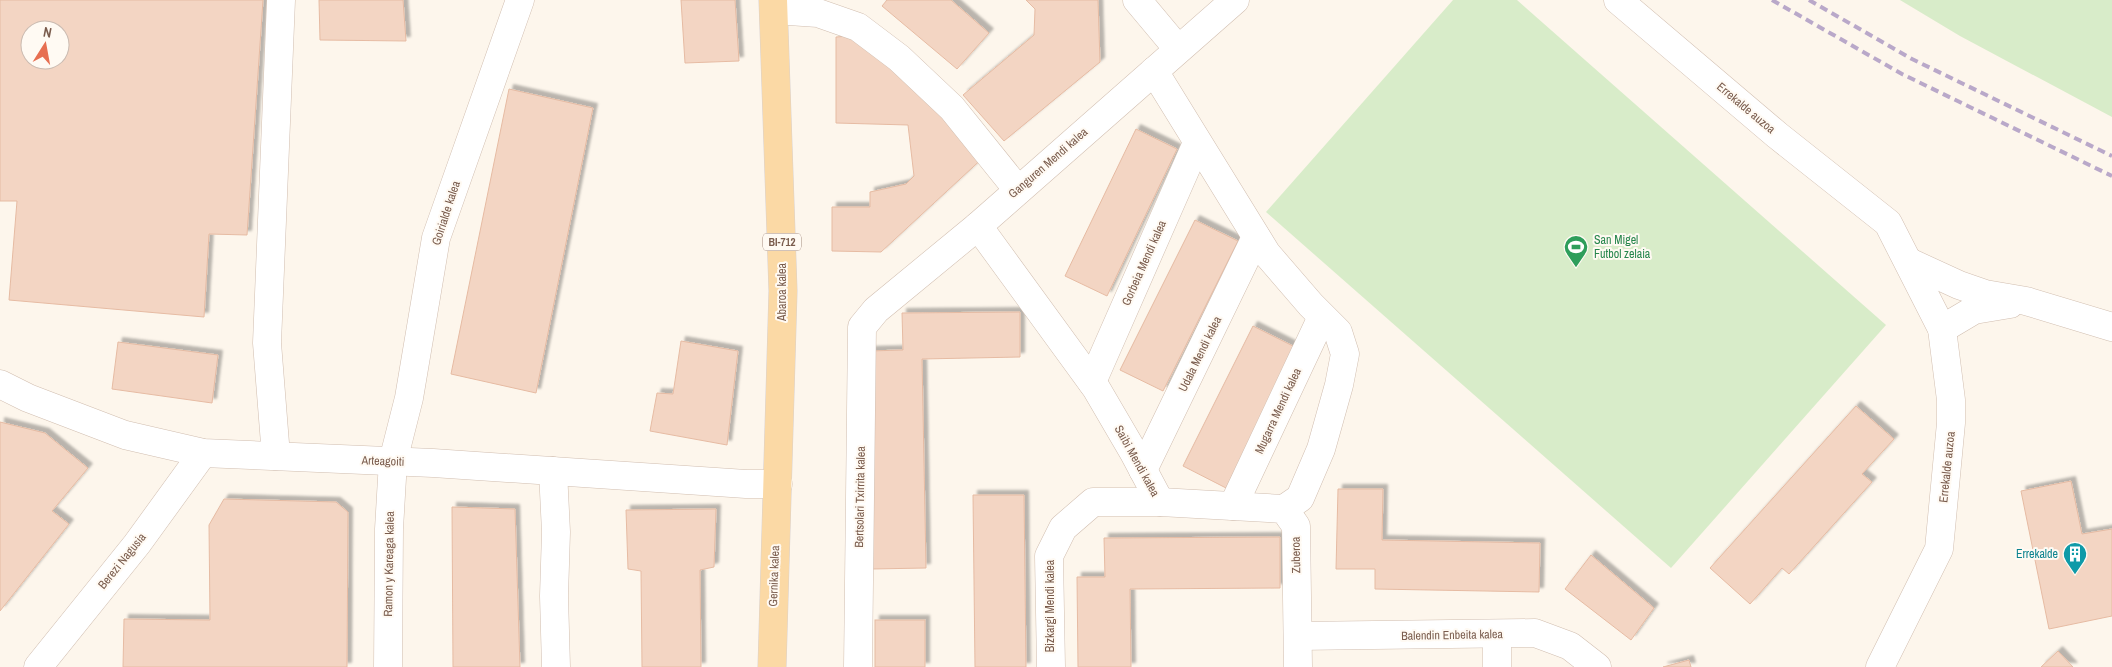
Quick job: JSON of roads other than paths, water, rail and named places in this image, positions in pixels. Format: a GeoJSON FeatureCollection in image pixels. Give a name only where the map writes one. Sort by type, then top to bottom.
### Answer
{"type":"FeatureCollection","features":[{"type":"Feature","properties":{"kind":"main road","name":"Abaroa kalea"},"geometry":{"type":"LineString","coordinates":[[774,5],[783,291],[778,484]]}},
{"type":"Feature","properties":{"kind":"main road","name":"Gernika kalea"},"geometry":{"type":"LineString","coordinates":[[772,667],[778,484]]}},
{"type":"Feature","properties":{"kind":"street"},"geometry":{"type":"LineString","coordinates":[[276,456],[267,343],[281,0]]}},
{"type":"Feature","properties":{"kind":"street","name":"Goirialde kalea"},"geometry":{"type":"LineString","coordinates":[[393,462],[409,398],[436,238],[520,0]]}},
{"type":"Feature","properties":{"kind":"street"},"geometry":{"type":"LineString","coordinates":[[1137,0],[1178,49]]}},
{"type":"Feature","properties":{"kind":"street","name":"Ganguren Mendi kalea"},"geometry":{"type":"LineString","coordinates":[[862,327],[876,310],[978,226],[1235,0]]}},
{"type":"Feature","properties":{"kind":"street","name":"Errekalde auzoa"},"geometry":{"type":"LineString","coordinates":[[1618,0],[1777,134],[1888,223],[1942,329],[1951,407],[1939,549],[1880,667]]}},
{"type":"Feature","properties":{"kind":"street","name":"Abaroa kalea"},"geometry":{"type":"LineString","coordinates":[[774,5],[818,13],[858,27],[899,58],[952,108],[1018,190]]}},
{"type":"Feature","properties":{"kind":"street"},"geometry":{"type":"LineString","coordinates":[[1154,71],[1266,254],[1322,317],[1338,332],[1345,354],[1339,385],[1321,449],[1300,498],[1284,509],[1228,506]]}},
{"type":"Feature","properties":{"kind":"street","name":"Gorbeia Mendi kalea"},"geometry":{"type":"LineString","coordinates":[[1092,382],[1197,143]]}},
{"type":"Feature","properties":{"kind":"street"},"geometry":{"type":"LineString","coordinates":[[978,226],[1092,382]]}},
{"type":"Feature","properties":{"kind":"street","name":"Udala Mendi kalea"},"geometry":{"type":"LineString","coordinates":[[1143,470],[1256,237]]}},
{"type":"Feature","properties":{"kind":"street"},"geometry":{"type":"LineString","coordinates":[[1909,262],[1959,285],[1985,294],[2026,301],[2112,327]]}},
{"type":"Feature","properties":{"kind":"street"},"geometry":{"type":"LineString","coordinates":[[1942,329],[1974,310],[2026,301]]}},
{"type":"Feature","properties":{"kind":"street","name":"Mugarra Mendi kalea"},"geometry":{"type":"LineString","coordinates":[[1228,506],[1322,317]]}},
{"type":"Feature","properties":{"kind":"street","name":"Bertsolari Txirrita kalea"},"geometry":{"type":"LineString","coordinates":[[858,667],[862,327]]}},
{"type":"Feature","properties":{"kind":"street","name":"Saibi Mendi kalea"},"geometry":{"type":"LineString","coordinates":[[1092,382],[1160,502]]}},
{"type":"Feature","properties":{"kind":"street","name":"Arteagoiti"},"geometry":{"type":"LineString","coordinates":[[0,384],[28,398],[125,436],[203,453],[778,484]]}},
{"type":"Feature","properties":{"kind":"street","name":"Berezi Nagusia"},"geometry":{"type":"LineString","coordinates":[[38,667],[137,544],[203,453]]}},
{"type":"Feature","properties":{"kind":"street","name":"Ramon y Kareaga kalea"},"geometry":{"type":"LineString","coordinates":[[388,667],[389,529],[393,462]]}},
{"type":"Feature","properties":{"kind":"street"},"geometry":{"type":"LineString","coordinates":[[553,471],[556,532],[556,667]]}},
{"type":"Feature","properties":{"kind":"street","name":"Saibi Mendi kalea"},"geometry":{"type":"LineString","coordinates":[[1093,502],[1160,502],[1228,506]]}},
{"type":"Feature","properties":{"kind":"street","name":"Bizkargi Mendi kalea"},"geometry":{"type":"LineString","coordinates":[[1051,667],[1049,556],[1063,528],[1093,502]]}},
{"type":"Feature","properties":{"kind":"street","name":"Zuberoa"},"geometry":{"type":"LineString","coordinates":[[1284,509],[1296,526],[1298,667]]}},
{"type":"Feature","properties":{"kind":"street","name":"Balendin Enbeita kalea"},"geometry":{"type":"LineString","coordinates":[[1298,636],[1535,633],[1570,646],[1597,667]]}},
{"type":"Feature","properties":{"kind":"street"},"geometry":{"type":"LineString","coordinates":[[1497,634],[1497,667]]}},
{"type":"Feature","properties":{"kind":"railway"},"geometry":{"type":"LineString","coordinates":[[1772,0],[1902,74],[2112,176]]}},
{"type":"Feature","properties":{"kind":"railway"},"geometry":{"type":"LineString","coordinates":[[1809,0],[1912,59],[2112,156]]}},
{"type":"Feature","properties":{"kind":"place","name":"San Migel Futbol zelaia"},"geometry":{"type":"Point","coordinates":[1576,268]}},
{"type":"Feature","properties":{"kind":"place","name":"Errekalde"},"geometry":{"type":"Point","coordinates":[2075,575]}}]}
